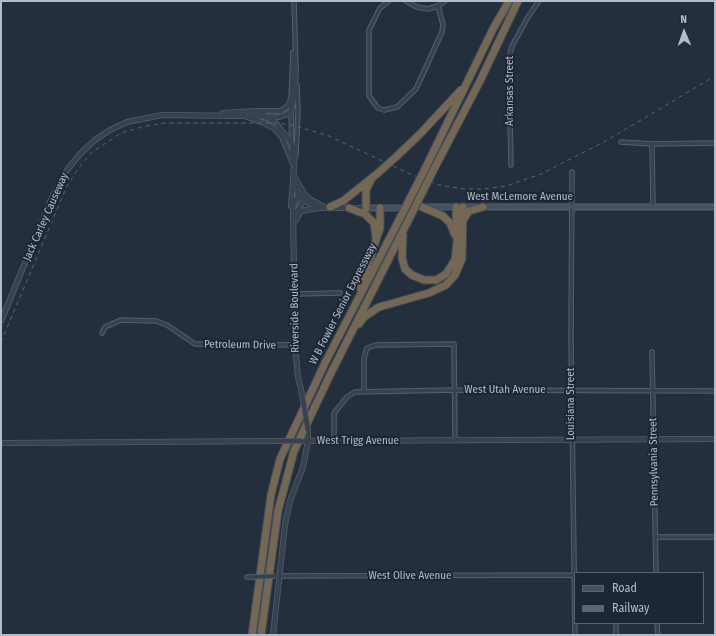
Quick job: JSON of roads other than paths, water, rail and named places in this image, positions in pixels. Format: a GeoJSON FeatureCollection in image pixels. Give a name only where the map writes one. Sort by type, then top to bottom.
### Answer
{"type":"FeatureCollection","features":[{"type":"Feature","properties":{"kind":"highway","name":"W B Fowler Senior Expressway"},"geometry":{"type":"LineString","coordinates":[[252,635],[271,495],[280,459],[326,361],[425,169],[493,29],[509,1]]}},
{"type":"Feature","properties":{"kind":"highway","name":"W B Fowler Senior Expressway"},"geometry":{"type":"LineString","coordinates":[[261,635],[278,511],[285,479],[294,451],[350,335],[518,1]]}},
{"type":"Feature","properties":{"kind":"highway"},"geometry":{"type":"LineString","coordinates":[[325,207],[343,201],[378,173],[432,122],[469,80]]}},
{"type":"Feature","properties":{"kind":"highway"},"geometry":{"type":"LineString","coordinates":[[366,208],[366,190],[372,178]]}},
{"type":"Feature","properties":{"kind":"highway"},"geometry":{"type":"LineString","coordinates":[[350,335],[364,317],[379,307],[429,293],[446,286],[455,275],[462,259],[463,220],[459,207]]}},
{"type":"Feature","properties":{"kind":"highway"},"geometry":{"type":"LineString","coordinates":[[404,228],[402,258],[405,269],[412,275],[424,280],[436,280],[446,274],[455,260],[459,207]]}},
{"type":"Feature","properties":{"kind":"highway"},"geometry":{"type":"LineString","coordinates":[[463,220],[467,212],[483,207]]}},
{"type":"Feature","properties":{"kind":"highway"},"geometry":{"type":"LineString","coordinates":[[349,208],[365,214],[374,223],[376,242]]}},
{"type":"Feature","properties":{"kind":"highway"},"geometry":{"type":"LineString","coordinates":[[352,311],[380,228],[380,208]]}},
{"type":"Feature","properties":{"kind":"highway"},"geometry":{"type":"LineString","coordinates":[[422,208],[443,216],[450,223],[457,242]]}},
{"type":"Feature","properties":{"kind":"main road","name":"West McLemore Avenue"},"geometry":{"type":"LineString","coordinates":[[366,208],[572,206],[715,207]]}},
{"type":"Feature","properties":{"kind":"street"},"geometry":{"type":"LineString","coordinates":[[292,157],[291,99],[294,1]]}},
{"type":"Feature","properties":{"kind":"street"},"geometry":{"type":"LineString","coordinates":[[389,1],[380,8],[369,30],[370,96],[378,108],[384,110],[397,107],[416,89],[444,25],[438,6]]}},
{"type":"Feature","properties":{"kind":"street"},"geometry":{"type":"LineString","coordinates":[[406,1],[417,7],[428,9],[438,6],[445,1]]}},
{"type":"Feature","properties":{"kind":"street","name":"Arkansas Street"},"geometry":{"type":"LineString","coordinates":[[511,165],[509,58],[512,46],[528,17],[539,1]]}},
{"type":"Feature","properties":{"kind":"street"},"geometry":{"type":"LineString","coordinates":[[294,37],[298,111],[297,148],[294,176],[291,187],[291,207],[294,224]]}},
{"type":"Feature","properties":{"kind":"street"},"geometry":{"type":"LineString","coordinates":[[245,116],[279,117],[288,114],[291,111],[294,97],[296,68]]}},
{"type":"Feature","properties":{"kind":"street"},"geometry":{"type":"LineString","coordinates":[[257,111],[281,111],[288,106],[291,99]]}},
{"type":"Feature","properties":{"kind":"street","name":"Jack Carley Causeway"},"geometry":{"type":"LineString","coordinates":[[1,321],[53,195],[67,170],[81,153],[95,140],[127,122],[162,115],[257,111],[267,116],[279,126],[292,144],[295,151],[294,166]]}},
{"type":"Feature","properties":{"kind":"street","name":"Jack Carley Causeway"},"geometry":{"type":"LineString","coordinates":[[207,114],[245,116],[274,128],[282,137],[292,157],[294,166]]}},
{"type":"Feature","properties":{"kind":"street"},"geometry":{"type":"LineString","coordinates":[[621,142],[652,144],[715,143]]}},
{"type":"Feature","properties":{"kind":"street"},"geometry":{"type":"LineString","coordinates":[[652,144],[653,206]]}},
{"type":"Feature","properties":{"kind":"street","name":"Louisiana Street"},"geometry":{"type":"LineString","coordinates":[[572,172],[571,440],[574,575]]}},
{"type":"Feature","properties":{"kind":"street"},"geometry":{"type":"LineString","coordinates":[[294,176],[304,196]]}},
{"type":"Feature","properties":{"kind":"street"},"geometry":{"type":"LineString","coordinates":[[293,182],[299,196]]}},
{"type":"Feature","properties":{"kind":"street","name":"West McLemore Avenue"},"geometry":{"type":"LineString","coordinates":[[299,196],[304,196],[325,207],[366,208]]}},
{"type":"Feature","properties":{"kind":"street","name":"Riverside Boulevard"},"geometry":{"type":"LineString","coordinates":[[273,635],[277,576],[290,501],[302,467],[308,441],[308,430],[298,377],[295,345],[293,207],[299,196]]}},
{"type":"Feature","properties":{"kind":"street","name":"Riverside Boulevard"},"geometry":{"type":"LineString","coordinates":[[294,217],[304,196]]}},
{"type":"Feature","properties":{"kind":"street"},"geometry":{"type":"LineString","coordinates":[[294,224],[301,211],[325,207]]}},
{"type":"Feature","properties":{"kind":"street"},"geometry":{"type":"LineString","coordinates":[[295,294],[340,293]]}},
{"type":"Feature","properties":{"kind":"street","name":"Petroleum Drive"},"geometry":{"type":"LineString","coordinates":[[102,333],[105,327],[120,320],[156,320],[167,325],[195,344],[295,345]]}},
{"type":"Feature","properties":{"kind":"street"},"geometry":{"type":"LineString","coordinates":[[364,392],[364,358],[367,348],[376,346],[454,344],[455,440]]}},
{"type":"Feature","properties":{"kind":"street","name":"Pennsylvania Street"},"geometry":{"type":"LineString","coordinates":[[652,352],[656,572]]}},
{"type":"Feature","properties":{"kind":"street","name":"West Utah Avenue"},"geometry":{"type":"LineString","coordinates":[[334,442],[333,418],[337,408],[352,393],[454,390],[652,392],[715,391]]}},
{"type":"Feature","properties":{"kind":"street","name":"West Trigg Avenue"},"geometry":{"type":"LineString","coordinates":[[1,443],[715,439]]}},
{"type":"Feature","properties":{"kind":"street"},"geometry":{"type":"LineString","coordinates":[[656,537],[715,537]]}},
{"type":"Feature","properties":{"kind":"street","name":"West Olive Avenue"},"geometry":{"type":"LineString","coordinates":[[247,577],[574,575]]}},
{"type":"Feature","properties":{"kind":"street","name":"Louisiana Street"},"geometry":{"type":"LineString","coordinates":[[575,624],[575,635]]}},
{"type":"Feature","properties":{"kind":"street"},"geometry":{"type":"LineString","coordinates":[[616,624],[616,635]]}},
{"type":"Feature","properties":{"kind":"street"},"geometry":{"type":"LineString","coordinates":[[657,624],[658,635]]}},
{"type":"Feature","properties":{"kind":"railway"},"geometry":{"type":"LineString","coordinates":[[1,342],[67,186],[77,170],[91,153],[121,133],[146,126],[166,123],[276,123],[292,125],[329,136],[410,174],[439,185],[464,189],[483,189],[506,186],[541,174],[604,142],[715,76]]}}]}
